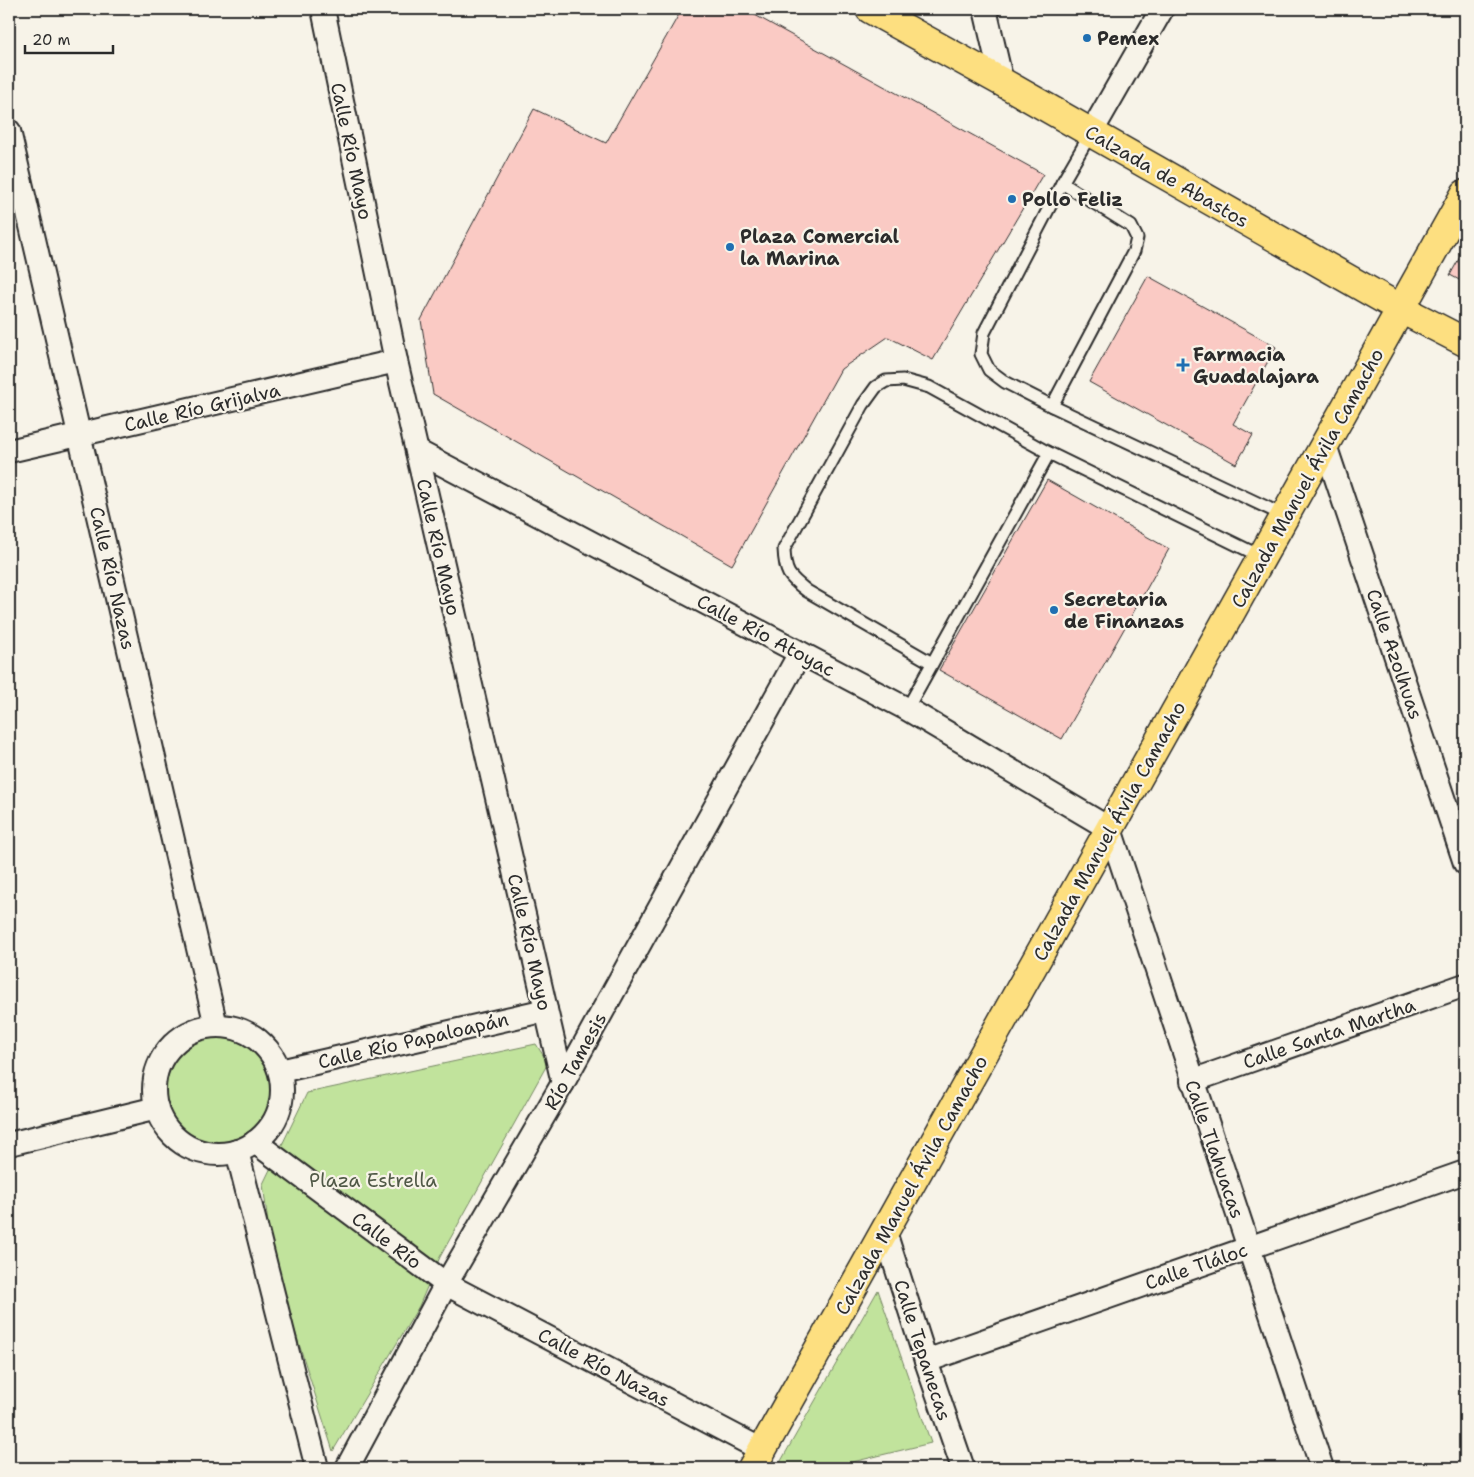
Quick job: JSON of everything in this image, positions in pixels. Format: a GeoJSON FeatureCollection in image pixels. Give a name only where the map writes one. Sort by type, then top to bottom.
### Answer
{"type":"FeatureCollection","features":[{"type":"Feature","properties":{"kind":"main road","name":"Calzada de Abastos"},"geometry":{"type":"LineString","coordinates":[[870,9],[1401,309],[1465,342]]}},
{"type":"Feature","properties":{"kind":"main road","name":"Calzada Manuel Ávila Camacho"},"geometry":{"type":"LineString","coordinates":[[757,1459],[1465,194]]}},
{"type":"Feature","properties":{"kind":"street","name":"Calle Río Mayo"},"geometry":{"type":"LineString","coordinates":[[323,9],[396,362],[563,1083]]}},
{"type":"Feature","properties":{"kind":"street"},"geometry":{"type":"LineString","coordinates":[[986,9],[1002,82]]}},
{"type":"Feature","properties":{"kind":"street"},"geometry":{"type":"LineString","coordinates":[[1091,133],[1162,9]]}},
{"type":"Feature","properties":{"kind":"street","name":"Calle Río Nazas"},"geometry":{"type":"LineString","coordinates":[[9,131],[216,1026]]}},
{"type":"Feature","properties":{"kind":"street","name":"Calle Río Grijalva"},"geometry":{"type":"LineString","coordinates":[[9,451],[396,362]]}},
{"type":"Feature","properties":{"kind":"street","name":"Calle Azolhuas"},"geometry":{"type":"LineString","coordinates":[[1325,445],[1465,863]]}},
{"type":"Feature","properties":{"kind":"street","name":"Calle Río Atoyac"},"geometry":{"type":"LineString","coordinates":[[417,451],[907,709],[1110,829]]}},
{"type":"Feature","properties":{"kind":"street","name":"Río Tamesis"},"geometry":{"type":"LineString","coordinates":[[347,1468],[446,1284],[563,1083],[800,653]]}},
{"type":"Feature","properties":{"kind":"street","name":"Calle Tlahuacas"},"geometry":{"type":"LineString","coordinates":[[1110,829],[1322,1468]]}},
{"type":"Feature","properties":{"kind":"street","name":"Calle Santa Martha"},"geometry":{"type":"LineString","coordinates":[[1192,1080],[1465,985]]}},
{"type":"Feature","properties":{"kind":"street","name":"Calle Río Papaloapán"},"geometry":{"type":"LineString","coordinates":[[280,1071],[546,1010]]}},
{"type":"Feature","properties":{"kind":"street"},"geometry":{"type":"LineString","coordinates":[[216,1026],[239,1029],[257,1038],[271,1053],[280,1071],[282,1091],[279,1110],[269,1128],[246,1147],[217,1154],[197,1150],[180,1141],[166,1126],[157,1108],[154,1088],[158,1069],[167,1051],[182,1037],[200,1028],[216,1026]]}},
{"type":"Feature","properties":{"kind":"street"},"geometry":{"type":"LineString","coordinates":[[9,1144],[157,1108]]}},
{"type":"Feature","properties":{"kind":"street"},"geometry":{"type":"LineString","coordinates":[[246,1147],[317,1468]]}},
{"type":"Feature","properties":{"kind":"street","name":"Calle Río"},"geometry":{"type":"LineString","coordinates":[[246,1147],[446,1284]]}},
{"type":"Feature","properties":{"kind":"street","name":"Calle Tláloc"},"geometry":{"type":"LineString","coordinates":[[926,1360],[1465,1172]]}},
{"type":"Feature","properties":{"kind":"street","name":"Calle Tepanecas"},"geometry":{"type":"LineString","coordinates":[[884,1232],[963,1468]]}},
{"type":"Feature","properties":{"kind":"street","name":"Calle Río Nazas"},"geometry":{"type":"LineString","coordinates":[[446,1284],[757,1459]]}},
{"type":"Feature","properties":{"kind":"lane"},"geometry":{"type":"LineString","coordinates":[[1091,133],[1062,183],[984,333],[981,354],[989,370],[1005,382],[1052,406],[1285,516]]}},
{"type":"Feature","properties":{"kind":"lane"},"geometry":{"type":"LineString","coordinates":[[1052,406],[1134,251],[1137,238],[1131,226],[1062,183]]}},
{"type":"Feature","properties":{"kind":"lane"},"geometry":{"type":"LineString","coordinates":[[932,663],[807,591],[793,580],[785,567],[784,549],[863,405],[876,388],[886,381],[903,380],[929,387],[1048,452],[1262,557]]}},
{"type":"Feature","properties":{"kind":"lane"},"geometry":{"type":"LineString","coordinates":[[907,709],[1048,452]]}},
{"type":"Feature","properties":{"kind":"green space"},"geometry":{"type":"Polygon","coordinates":[[[218,1033],[240,1037],[258,1050],[271,1068],[275,1090],[271,1112],[258,1130],[240,1143],[218,1147],[196,1143],[178,1130],[165,1112],[161,1090],[165,1068],[178,1050],[196,1037],[218,1033]]]}},
{"type":"Feature","properties":{"kind":"green space","name":"Plaza Estrella"},"geometry":{"type":"Polygon","coordinates":[[[536,1044],[548,1063],[440,1257],[419,1306],[333,1451],[273,1262],[263,1184],[307,1093],[536,1044]]]}},
{"type":"Feature","properties":{"kind":"green space"},"geometry":{"type":"Polygon","coordinates":[[[878,1290],[931,1443],[828,1468],[777,1468],[878,1290]]]}},
{"type":"Feature","properties":{"kind":"building","name":"Plaza Comercial la Marina"},"geometry":{"type":"Polygon","coordinates":[[[682,9],[744,9],[1043,174],[933,360],[888,337],[841,369],[732,565],[433,394],[421,320],[534,109],[606,143],[682,9]]]}},
{"type":"Feature","properties":{"kind":"building"},"geometry":{"type":"Polygon","coordinates":[[[1465,248],[1465,283],[1450,275],[1465,248]]]}},
{"type":"Feature","properties":{"kind":"building","name":"Farmacia Guadalajara"},"geometry":{"type":"Polygon","coordinates":[[[1148,276],[1276,347],[1233,424],[1253,435],[1236,464],[1089,382],[1148,276]]]}},
{"type":"Feature","properties":{"kind":"building","name":"Secretaria de Finanzas"},"geometry":{"type":"Polygon","coordinates":[[[1047,480],[1169,549],[1062,739],[939,670],[1047,480]]]}},
{"type":"Feature","properties":{"kind":"place","name":"Pemex"},"geometry":{"type":"Point","coordinates":[1087,38]}},
{"type":"Feature","properties":{"kind":"place","name":"Pollo Feliz"},"geometry":{"type":"Point","coordinates":[1012,199]}},
{"type":"Feature","properties":{"kind":"place","name":"Plaza Comercial la Marina"},"geometry":{"type":"Point","coordinates":[730,247]}},
{"type":"Feature","properties":{"kind":"place","name":"Farmacia Guadalajara"},"geometry":{"type":"Point","coordinates":[1183,365]}},
{"type":"Feature","properties":{"kind":"place","name":"Secretaria de Finanzas"},"geometry":{"type":"Point","coordinates":[1054,610]}}]}
